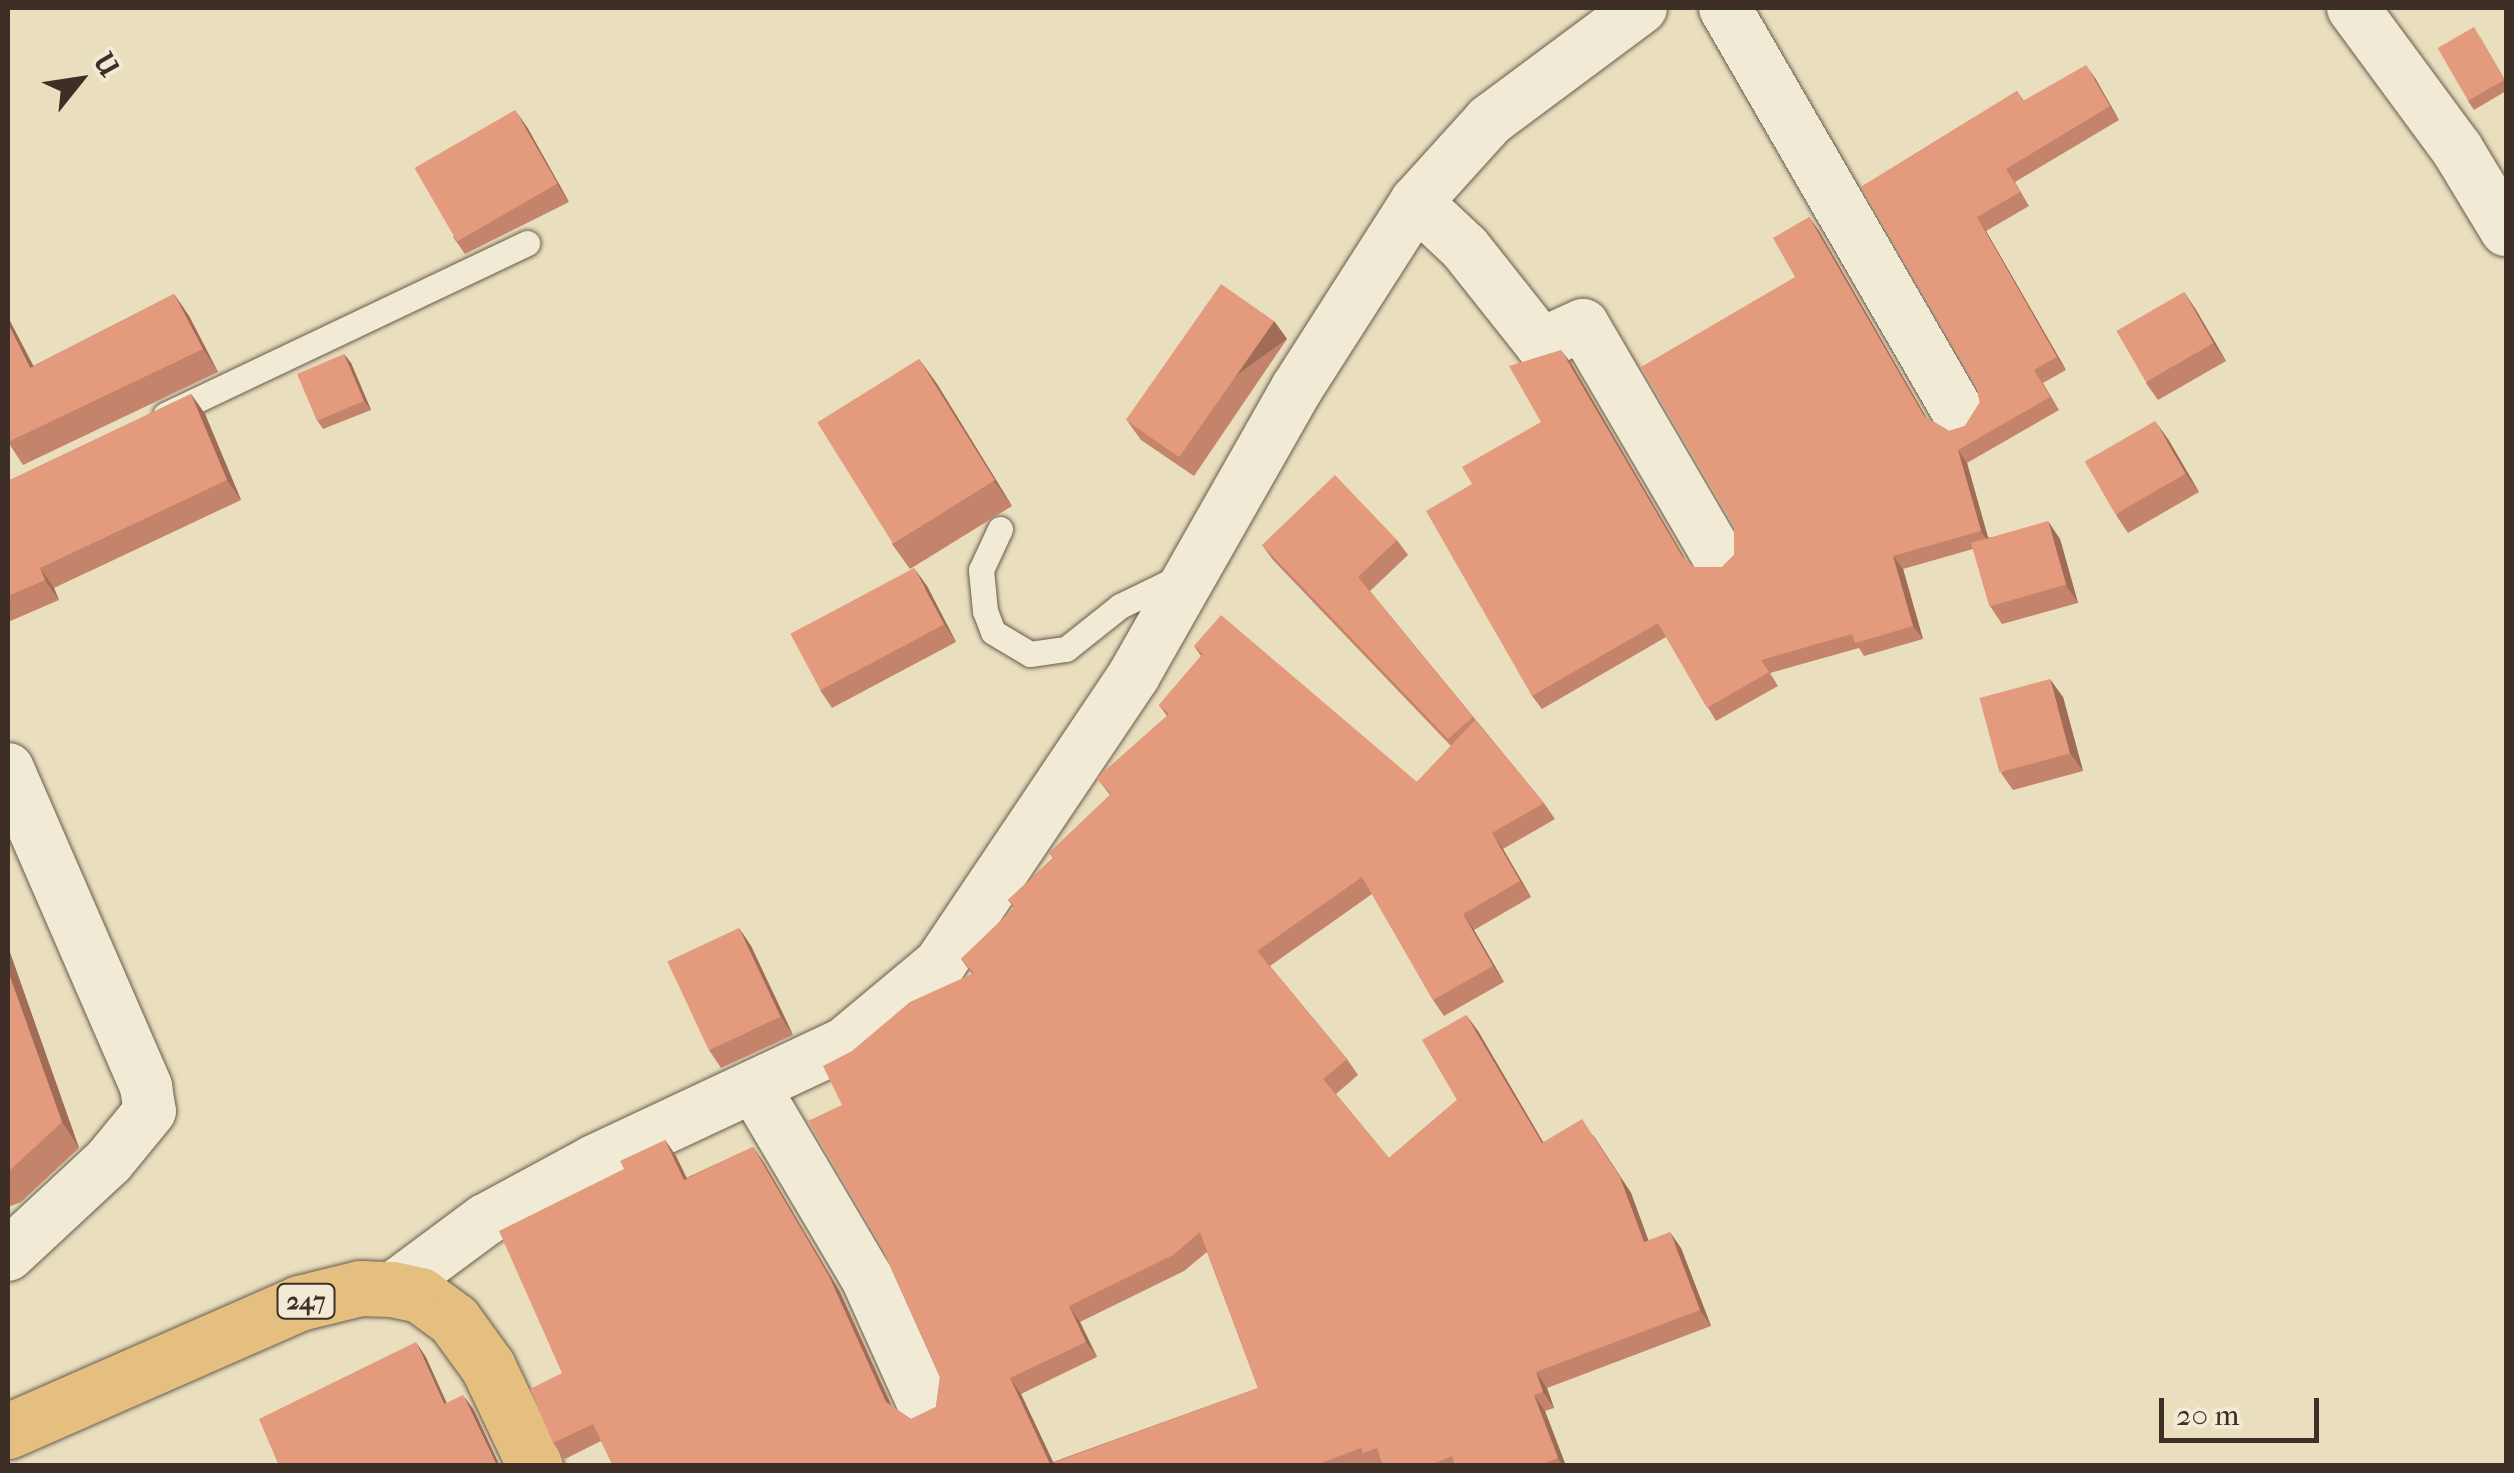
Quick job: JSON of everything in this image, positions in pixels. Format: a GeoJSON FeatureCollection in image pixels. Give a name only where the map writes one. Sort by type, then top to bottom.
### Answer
{"type":"FeatureCollection","features":[{"type":"Feature","properties":{"kind":"main road","name":"247"},"geometry":{"type":"LineString","coordinates":[[8,1431],[299,1304],[360,1288],[392,1289],[420,1295],[454,1320],[488,1366],[534,1466]]}},
{"type":"Feature","properties":{"kind":"street"},"geometry":{"type":"LineString","coordinates":[[392,1289],[485,1220],[594,1161],[844,1044],[940,964],[1063,788],[1198,568],[1297,388],[1416,202],[1490,120],[1640,8]]}},
{"type":"Feature","properties":{"kind":"street"},"geometry":{"type":"LineString","coordinates":[[1725,8],[1959,414]]}},
{"type":"Feature","properties":{"kind":"street"},"geometry":{"type":"LineString","coordinates":[[2353,8],[2457,149],[2506,230]]}},
{"type":"Feature","properties":{"kind":"street"},"geometry":{"type":"LineString","coordinates":[[1416,202],[1464,248],[1541,344],[1583,326],[1718,554]]}},
{"type":"Feature","properties":{"kind":"street"},"geometry":{"type":"LineString","coordinates":[[8,769],[150,1097],[137,1130],[8,1255]]}},
{"type":"Feature","properties":{"kind":"street"},"geometry":{"type":"LineString","coordinates":[[754,1086],[867,1278],[924,1405]]}},
{"type":"Feature","properties":{"kind":"lane"},"geometry":{"type":"LineString","coordinates":[[140,426],[527,243]]}},
{"type":"Feature","properties":{"kind":"lane"},"geometry":{"type":"LineString","coordinates":[[1000,529],[982,570],[985,612],[994,632],[1030,654],[1066,649],[1120,606],[1198,568]]}},
{"type":"Feature","properties":{"kind":"building"},"geometry":{"type":"Polygon","coordinates":[[[2474,27],[2504,80],[2468,101],[2438,48],[2474,27]]]}},
{"type":"Feature","properties":{"kind":"building"},"geometry":{"type":"Polygon","coordinates":[[[2086,65],[2110,106],[2006,169],[2020,192],[1977,217],[2057,357],[2034,370],[2050,397],[1958,450],[1981,531],[1893,556],[1913,626],[1855,643],[1852,634],[1761,660],[1769,672],[1707,708],[1658,623],[1532,696],[1426,511],[1472,484],[1462,467],[1541,422],[1509,366],[1561,350],[1682,556],[1694,567],[1722,567],[1734,555],[1734,526],[1641,367],[1795,277],[1773,238],[1809,217],[1924,416],[1949,431],[1965,426],[1980,402],[1976,386],[1861,187],[2017,91],[2023,101],[2086,65]]]}},
{"type":"Feature","properties":{"kind":"building"},"geometry":{"type":"Polygon","coordinates":[[[515,110],[558,184],[457,242],[415,168],[515,110]]]}},
{"type":"Feature","properties":{"kind":"building"},"geometry":{"type":"Polygon","coordinates":[[[1221,284],[1274,321],[1179,457],[1126,420],[1221,284]]]}},
{"type":"Feature","properties":{"kind":"building"},"geometry":{"type":"Polygon","coordinates":[[[2184,292],[2214,343],[2146,382],[2116,331],[2184,292]]]}},
{"type":"Feature","properties":{"kind":"building"},"geometry":{"type":"Polygon","coordinates":[[[174,294],[203,349],[8,442],[8,324],[30,368],[174,294]]]}},
{"type":"Feature","properties":{"kind":"building"},"geometry":{"type":"Polygon","coordinates":[[[344,354],[364,401],[317,421],[297,374],[344,354]]]}},
{"type":"Feature","properties":{"kind":"building"},"geometry":{"type":"Polygon","coordinates":[[[919,359],[995,480],[893,544],[817,423],[919,359]]]}},
{"type":"Feature","properties":{"kind":"building"},"geometry":{"type":"Polygon","coordinates":[[[191,394],[227,480],[40,568],[45,580],[8,596],[8,481],[191,394]]]}},
{"type":"Feature","properties":{"kind":"building"},"geometry":{"type":"Polygon","coordinates":[[[2155,421],[2186,474],[2115,514],[2085,462],[2155,421]]]}},
{"type":"Feature","properties":{"kind":"building"},"geometry":{"type":"Polygon","coordinates":[[[1335,475],[1397,540],[1358,577],[1473,717],[1448,739],[1262,545],[1335,475]]]}},
{"type":"Feature","properties":{"kind":"building"},"geometry":{"type":"Polygon","coordinates":[[[2048,521],[2066,584],[1989,606],[1971,543],[2048,521]]]}},
{"type":"Feature","properties":{"kind":"building"},"geometry":{"type":"Polygon","coordinates":[[[914,568],[944,625],[820,690],[790,634],[914,568]]]}},
{"type":"Feature","properties":{"kind":"building"},"geometry":{"type":"Polygon","coordinates":[[[1221,615],[1417,782],[1475,720],[1544,803],[1492,833],[1520,881],[1463,914],[1493,966],[1433,1000],[1362,877],[1257,951],[1347,1059],[1323,1079],[1389,1158],[1457,1100],[1422,1040],[1466,1015],[1542,1143],[1582,1119],[1620,1177],[1644,1242],[1670,1232],[1700,1310],[1536,1372],[1543,1392],[1534,1395],[1558,1458],[1538,1466],[1455,1466],[1452,1456],[1428,1466],[1383,1466],[1377,1448],[1363,1453],[1361,1448],[1313,1466],[613,1466],[593,1424],[553,1443],[530,1389],[562,1373],[499,1231],[624,1169],[620,1161],[665,1140],[684,1180],[753,1147],[829,1276],[886,1402],[911,1419],[936,1407],[940,1377],[883,1250],[808,1121],[842,1105],[823,1066],[852,1051],[910,1002],[974,973],[961,959],[1015,907],[1008,900],[1054,858],[1049,853],[1111,794],[1097,778],[1169,714],[1159,705],[1203,654],[1194,646],[1221,615]],[[1200,1232],[1173,1255],[1069,1306],[1086,1342],[1010,1378],[1050,1464],[1258,1388],[1200,1232]]]}},
{"type":"Feature","properties":{"kind":"building"},"geometry":{"type":"Polygon","coordinates":[[[2050,679],[2070,753],[1999,772],[1979,698],[2050,679]]]}},
{"type":"Feature","properties":{"kind":"building"},"geometry":{"type":"Polygon","coordinates":[[[739,928],[780,1017],[709,1050],[667,961],[739,928]]]}},
{"type":"Feature","properties":{"kind":"building"},"geometry":{"type":"Polygon","coordinates":[[[8,971],[62,1122],[8,1172],[8,971]]]}},
{"type":"Feature","properties":{"kind":"building"},"geometry":{"type":"Polygon","coordinates":[[[416,1342],[444,1404],[463,1395],[497,1466],[279,1466],[259,1419],[416,1342]]]}}]}
